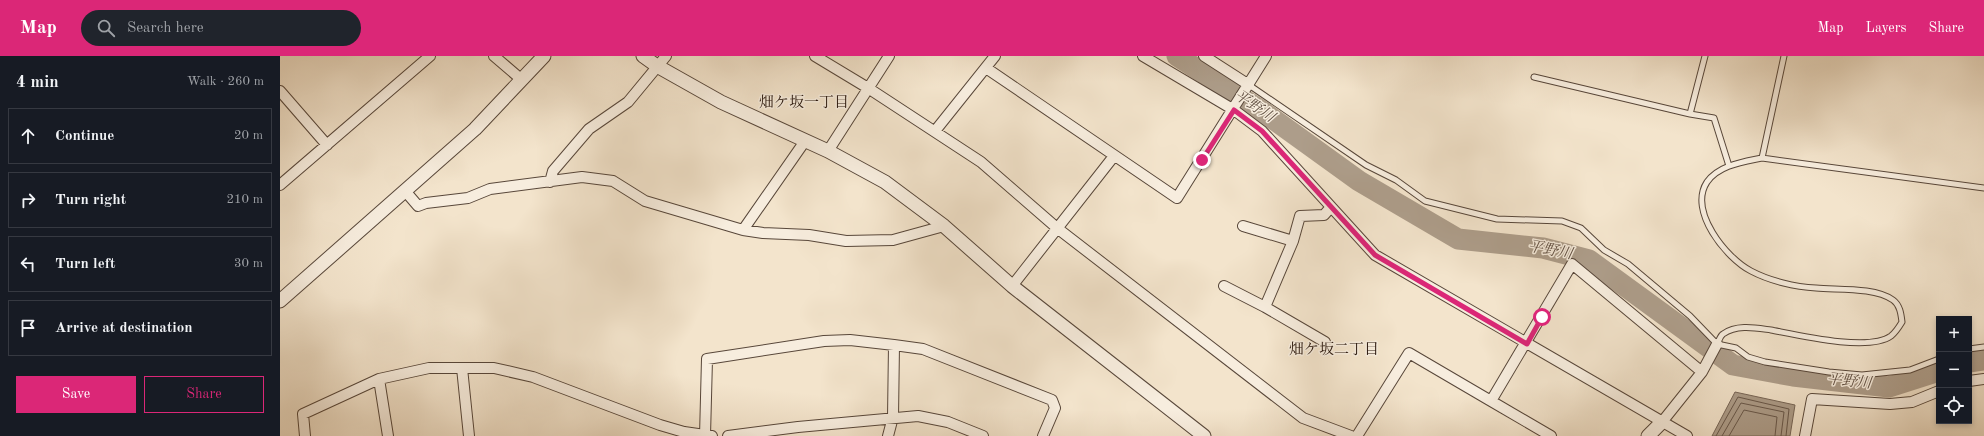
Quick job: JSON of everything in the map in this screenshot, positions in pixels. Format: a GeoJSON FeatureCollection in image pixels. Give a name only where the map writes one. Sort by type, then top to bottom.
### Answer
{"type":"FeatureCollection","features":[{"type":"Feature","properties":{"kind":"street"},"geometry":{"type":"LineString","coordinates":[[280,185],[430,56]]}},
{"type":"Feature","properties":{"kind":"street"},"geometry":{"type":"LineString","coordinates":[[494,56],[522,80]]}},
{"type":"Feature","properties":{"kind":"street"},"geometry":{"type":"LineString","coordinates":[[281,298],[406,192],[475,129],[544,56]]}},
{"type":"Feature","properties":{"kind":"street"},"geometry":{"type":"LineString","coordinates":[[643,56],[657,66],[721,102],[828,151],[885,182],[944,226],[1012,286],[1204,436]]}},
{"type":"Feature","properties":{"kind":"street"},"geometry":{"type":"LineString","coordinates":[[550,182],[553,171],[589,129],[628,102],[666,56]]}},
{"type":"Feature","properties":{"kind":"street"},"geometry":{"type":"LineString","coordinates":[[815,56],[868,88],[981,162],[1057,228],[1303,418],[1351,436]]}},
{"type":"Feature","properties":{"kind":"street"},"geometry":{"type":"LineString","coordinates":[[828,151],[889,56]]}},
{"type":"Feature","properties":{"kind":"street"},"geometry":{"type":"LineString","coordinates":[[935,131],[995,56]]}},
{"type":"Feature","properties":{"kind":"street"},"geometry":{"type":"LineString","coordinates":[[1143,56],[1234,110],[1262,131],[1375,255],[1687,436]]}},
{"type":"Feature","properties":{"kind":"street"},"geometry":{"type":"LineString","coordinates":[[1204,56],[1249,85]]}},
{"type":"Feature","properties":{"kind":"street"},"geometry":{"type":"LineString","coordinates":[[986,68],[1177,198],[1234,110],[1266,56]]}},
{"type":"Feature","properties":{"kind":"street"},"geometry":{"type":"LineString","coordinates":[[280,91],[327,145]]}},
{"type":"Feature","properties":{"kind":"street"},"geometry":{"type":"LineString","coordinates":[[743,230],[805,141]]}},
{"type":"Feature","properties":{"kind":"street"},"geometry":{"type":"LineString","coordinates":[[1012,286],[1114,156]]}},
{"type":"Feature","properties":{"kind":"street"},"geometry":{"type":"LineString","coordinates":[[406,192],[418,206],[426,203],[468,198],[490,189],[582,178],[613,181],[645,201],[743,230],[763,233],[809,235],[846,241],[893,240],[944,226]]}},
{"type":"Feature","properties":{"kind":"street"},"geometry":{"type":"LineString","coordinates":[[1265,307],[1293,241],[1300,216],[1324,215],[1331,207]]}},
{"type":"Feature","properties":{"kind":"street"},"geometry":{"type":"LineString","coordinates":[[1243,226],[1293,241]]}},
{"type":"Feature","properties":{"kind":"street"},"geometry":{"type":"LineString","coordinates":[[1491,401],[1527,344],[1572,264],[1702,372]]}},
{"type":"Feature","properties":{"kind":"street"},"geometry":{"type":"LineString","coordinates":[[1224,286],[1265,307],[1325,342]]}},
{"type":"Feature","properties":{"kind":"street"},"geometry":{"type":"LineString","coordinates":[[705,436],[707,358],[824,342],[850,340],[894,344],[923,349],[1052,400],[1055,408],[1043,436]]}},
{"type":"Feature","properties":{"kind":"street"},"geometry":{"type":"LineString","coordinates":[[888,436],[892,418],[894,344]]}},
{"type":"Feature","properties":{"kind":"street"},"geometry":{"type":"LineString","coordinates":[[1648,436],[1662,422],[1702,372],[1717,344]]}},
{"type":"Feature","properties":{"kind":"street"},"geometry":{"type":"LineString","coordinates":[[1357,436],[1409,353],[1551,436]]}},
{"type":"Feature","properties":{"kind":"street"},"geometry":{"type":"LineString","coordinates":[[305,436],[303,414],[379,379],[429,368],[494,368],[533,377],[660,425],[705,436],[712,436]]}},
{"type":"Feature","properties":{"kind":"street"},"geometry":{"type":"LineString","coordinates":[[462,368],[469,436]]}},
{"type":"Feature","properties":{"kind":"street"},"geometry":{"type":"LineString","coordinates":[[379,379],[388,436]]}},
{"type":"Feature","properties":{"kind":"street"},"geometry":{"type":"LineString","coordinates":[[1972,381],[1984,379]]}},
{"type":"Feature","properties":{"kind":"street"},"geometry":{"type":"LineString","coordinates":[[1806,436],[1812,399],[1890,404],[1912,402],[1936,393]]}},
{"type":"Feature","properties":{"kind":"street"},"geometry":{"type":"LineString","coordinates":[[728,436],[797,432],[892,418],[918,416],[948,422],[981,436]]}},
{"type":"Feature","properties":{"kind":"lane"},"geometry":{"type":"LineString","coordinates":[[1690,114],[1705,56]]}},
{"type":"Feature","properties":{"kind":"lane"},"geometry":{"type":"LineString","coordinates":[[1762,158],[1784,56]]}},
{"type":"Feature","properties":{"kind":"lane"},"geometry":{"type":"LineString","coordinates":[[1534,77],[1690,114],[1714,118],[1729,166]]}},
{"type":"Feature","properties":{"kind":"lane"},"geometry":{"type":"LineString","coordinates":[[1249,85],[1366,165],[1396,180],[1425,201],[1497,219],[1562,221],[1581,228],[1604,250],[1628,264],[1690,316],[1717,344],[1736,348],[1748,357],[1765,362],[1829,372],[1855,374],[1890,373],[1910,370],[1936,360]]}},
{"type":"Feature","properties":{"kind":"lane"},"geometry":{"type":"LineString","coordinates":[[1717,344],[1722,334],[1734,329],[1749,327],[1863,343],[1880,341],[1890,337],[1902,322],[1900,310],[1894,301],[1883,294],[1859,290],[1814,288],[1777,281],[1751,271],[1730,256],[1715,236],[1704,217],[1701,197],[1707,182],[1720,170],[1729,166],[1762,158],[1984,188]]}},
{"type":"Feature","properties":{"kind":"lane"},"geometry":{"type":"LineString","coordinates":[[1972,349],[1984,347]]}},
{"type":"Feature","properties":{"kind":"water"},"geometry":{"type":"Polygon","coordinates":[[[1735,392],[1795,405],[1790,436],[1712,436],[1735,392]]]}},
{"type":"Feature","properties":{"kind":"waterway","name":"平野川"},"geometry":{"type":"LineString","coordinates":[[1177,56],[1262,111],[1359,181],[1458,239],[1543,248],[1589,260],[1733,365],[1793,376],[1889,387],[1936,372]]}},
{"type":"Feature","properties":{"kind":"waterway","name":"平野川"},"geometry":{"type":"LineString","coordinates":[[1972,362],[1984,360]]}},
{"type":"Feature","properties":{"kind":"district","name":"畑ケ坂一丁目"},"geometry":{"type":"Point","coordinates":[804,103]}},
{"type":"Feature","properties":{"kind":"district","name":"畑ケ坂二丁目"},"geometry":{"type":"Point","coordinates":[1334,350]}},
{"type":"Feature","properties":{"kind":"route"},"geometry":{"type":"LineString","coordinates":[[1202,160],[1234,110],[1262,131],[1375,255],[1527,344],[1542,317]]}}]}
